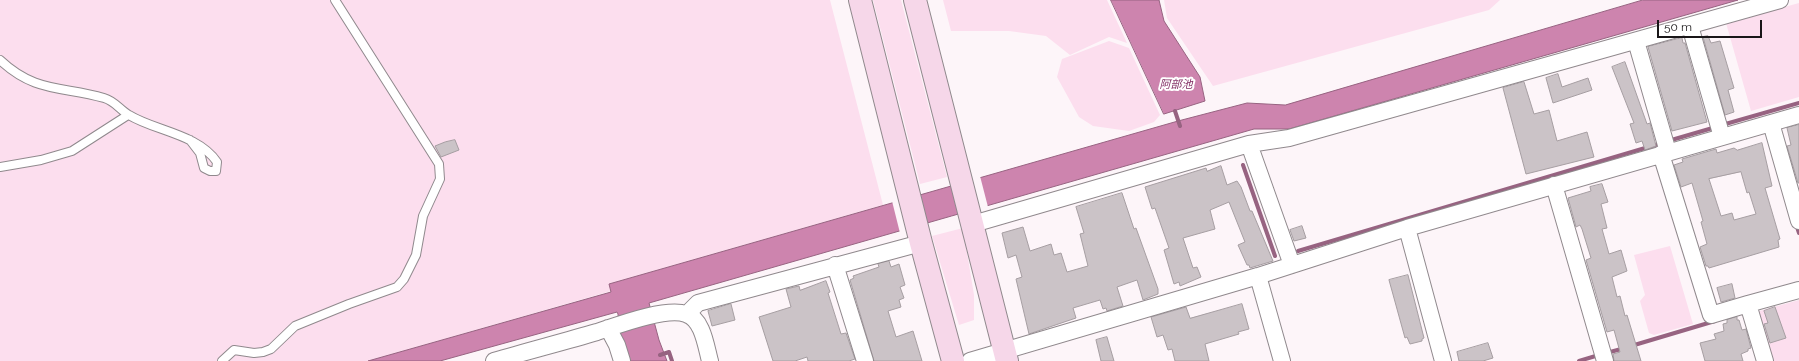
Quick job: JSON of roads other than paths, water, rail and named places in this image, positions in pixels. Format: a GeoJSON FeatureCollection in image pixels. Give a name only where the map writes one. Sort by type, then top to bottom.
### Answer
{"type":"FeatureCollection","features":[{"type":"Feature","properties":{"kind":"street"},"geometry":{"type":"LineString","coordinates":[[860,0],[920,238],[953,361]]}},
{"type":"Feature","properties":{"kind":"street"},"geometry":{"type":"LineString","coordinates":[[915,0],[1006,356]]}},
{"type":"Feature","properties":{"kind":"street"},"geometry":{"type":"LineString","coordinates":[[972,221],[1249,144],[1289,138],[1780,0]]}},
{"type":"Feature","properties":{"kind":"street"},"geometry":{"type":"LineString","coordinates":[[1690,26],[1720,129]]}},
{"type":"Feature","properties":{"kind":"street"},"geometry":{"type":"LineString","coordinates":[[1636,41],[1711,315],[1799,290]]}},
{"type":"Feature","properties":{"kind":"street"},"geometry":{"type":"LineString","coordinates":[[970,361],[1006,356],[1406,228],[1554,185],[1720,129],[1771,123],[1799,115]]}},
{"type":"Feature","properties":{"kind":"street"},"geometry":{"type":"LineString","coordinates":[[1771,123],[1799,221]]}},
{"type":"Feature","properties":{"kind":"street"},"geometry":{"type":"LineString","coordinates":[[1249,144],[1292,264]]}},
{"type":"Feature","properties":{"kind":"street"},"geometry":{"type":"LineString","coordinates":[[1554,185],[1605,361]]}},
{"type":"Feature","properties":{"kind":"street"},"geometry":{"type":"LineString","coordinates":[[1406,228],[1443,361]]}},
{"type":"Feature","properties":{"kind":"street"},"geometry":{"type":"LineString","coordinates":[[687,314],[698,303],[834,265],[920,238]]}},
{"type":"Feature","properties":{"kind":"street"},"geometry":{"type":"LineString","coordinates":[[834,265],[865,361]]}},
{"type":"Feature","properties":{"kind":"street"},"geometry":{"type":"LineString","coordinates":[[1258,276],[1282,361]]}},
{"type":"Feature","properties":{"kind":"street"},"geometry":{"type":"LineString","coordinates":[[1748,304],[1765,361]]}},
{"type":"Feature","properties":{"kind":"street"},"geometry":{"type":"LineString","coordinates":[[494,361],[614,326],[668,313],[687,314],[694,319],[700,328],[710,361]]}},
{"type":"Feature","properties":{"kind":"street"},"geometry":{"type":"LineString","coordinates":[[614,326],[617,345],[622,361]]}},
{"type":"Feature","properties":{"kind":"lane"},"geometry":{"type":"LineString","coordinates":[[222,361],[234,350],[254,353],[271,349],[295,326],[396,287],[404,279],[416,255],[423,216],[440,179],[439,164],[335,0]]}},
{"type":"Feature","properties":{"kind":"lane"},"geometry":{"type":"LineString","coordinates":[[0,60],[22,78],[39,85],[106,98],[120,107],[128,115],[190,140]]}},
{"type":"Feature","properties":{"kind":"lane"},"geometry":{"type":"LineString","coordinates":[[0,167],[41,160],[72,151],[128,115]]}},
{"type":"Feature","properties":{"kind":"water","name":"阿部池"},"geometry":{"type":"Polygon","coordinates":[[[1111,0],[1159,0],[1164,21],[1200,77],[1205,101],[1164,114],[1111,0]]]}},
{"type":"Feature","properties":{"kind":"water"},"geometry":{"type":"Polygon","coordinates":[[[1643,0],[1738,0],[1289,129],[1254,129],[649,303],[659,340],[667,361],[628,361],[619,330],[617,312],[440,361],[368,361],[611,292],[609,284],[1178,121],[1247,103],[1285,105],[1643,0]]]}},
{"type":"Feature","properties":{"kind":"waterway"},"geometry":{"type":"LineString","coordinates":[[1722,125],[1799,103]]}},
{"type":"Feature","properties":{"kind":"waterway"},"geometry":{"type":"LineString","coordinates":[[1175,111],[1180,126]]}},
{"type":"Feature","properties":{"kind":"waterway"},"geometry":{"type":"LineString","coordinates":[[1668,141],[1716,127]]}},
{"type":"Feature","properties":{"kind":"waterway"},"geometry":{"type":"LineString","coordinates":[[1298,251],[1662,143]]}},
{"type":"Feature","properties":{"kind":"waterway"},"geometry":{"type":"LineString","coordinates":[[1243,165],[1275,256]]}},
{"type":"Feature","properties":{"kind":"waterway"},"geometry":{"type":"LineString","coordinates":[[1796,224],[1799,233]]}},
{"type":"Feature","properties":{"kind":"waterway"},"geometry":{"type":"LineString","coordinates":[[1631,346],[1715,321]]}},
{"type":"Feature","properties":{"kind":"waterway"},"geometry":{"type":"LineString","coordinates":[[1610,352],[1625,348]]}},
{"type":"Feature","properties":{"kind":"waterway"},"geometry":{"type":"LineString","coordinates":[[660,355],[669,352],[672,361]]}},
{"type":"Feature","properties":{"kind":"waterway"},"geometry":{"type":"LineString","coordinates":[[1579,361],[1599,355]]}}]}
